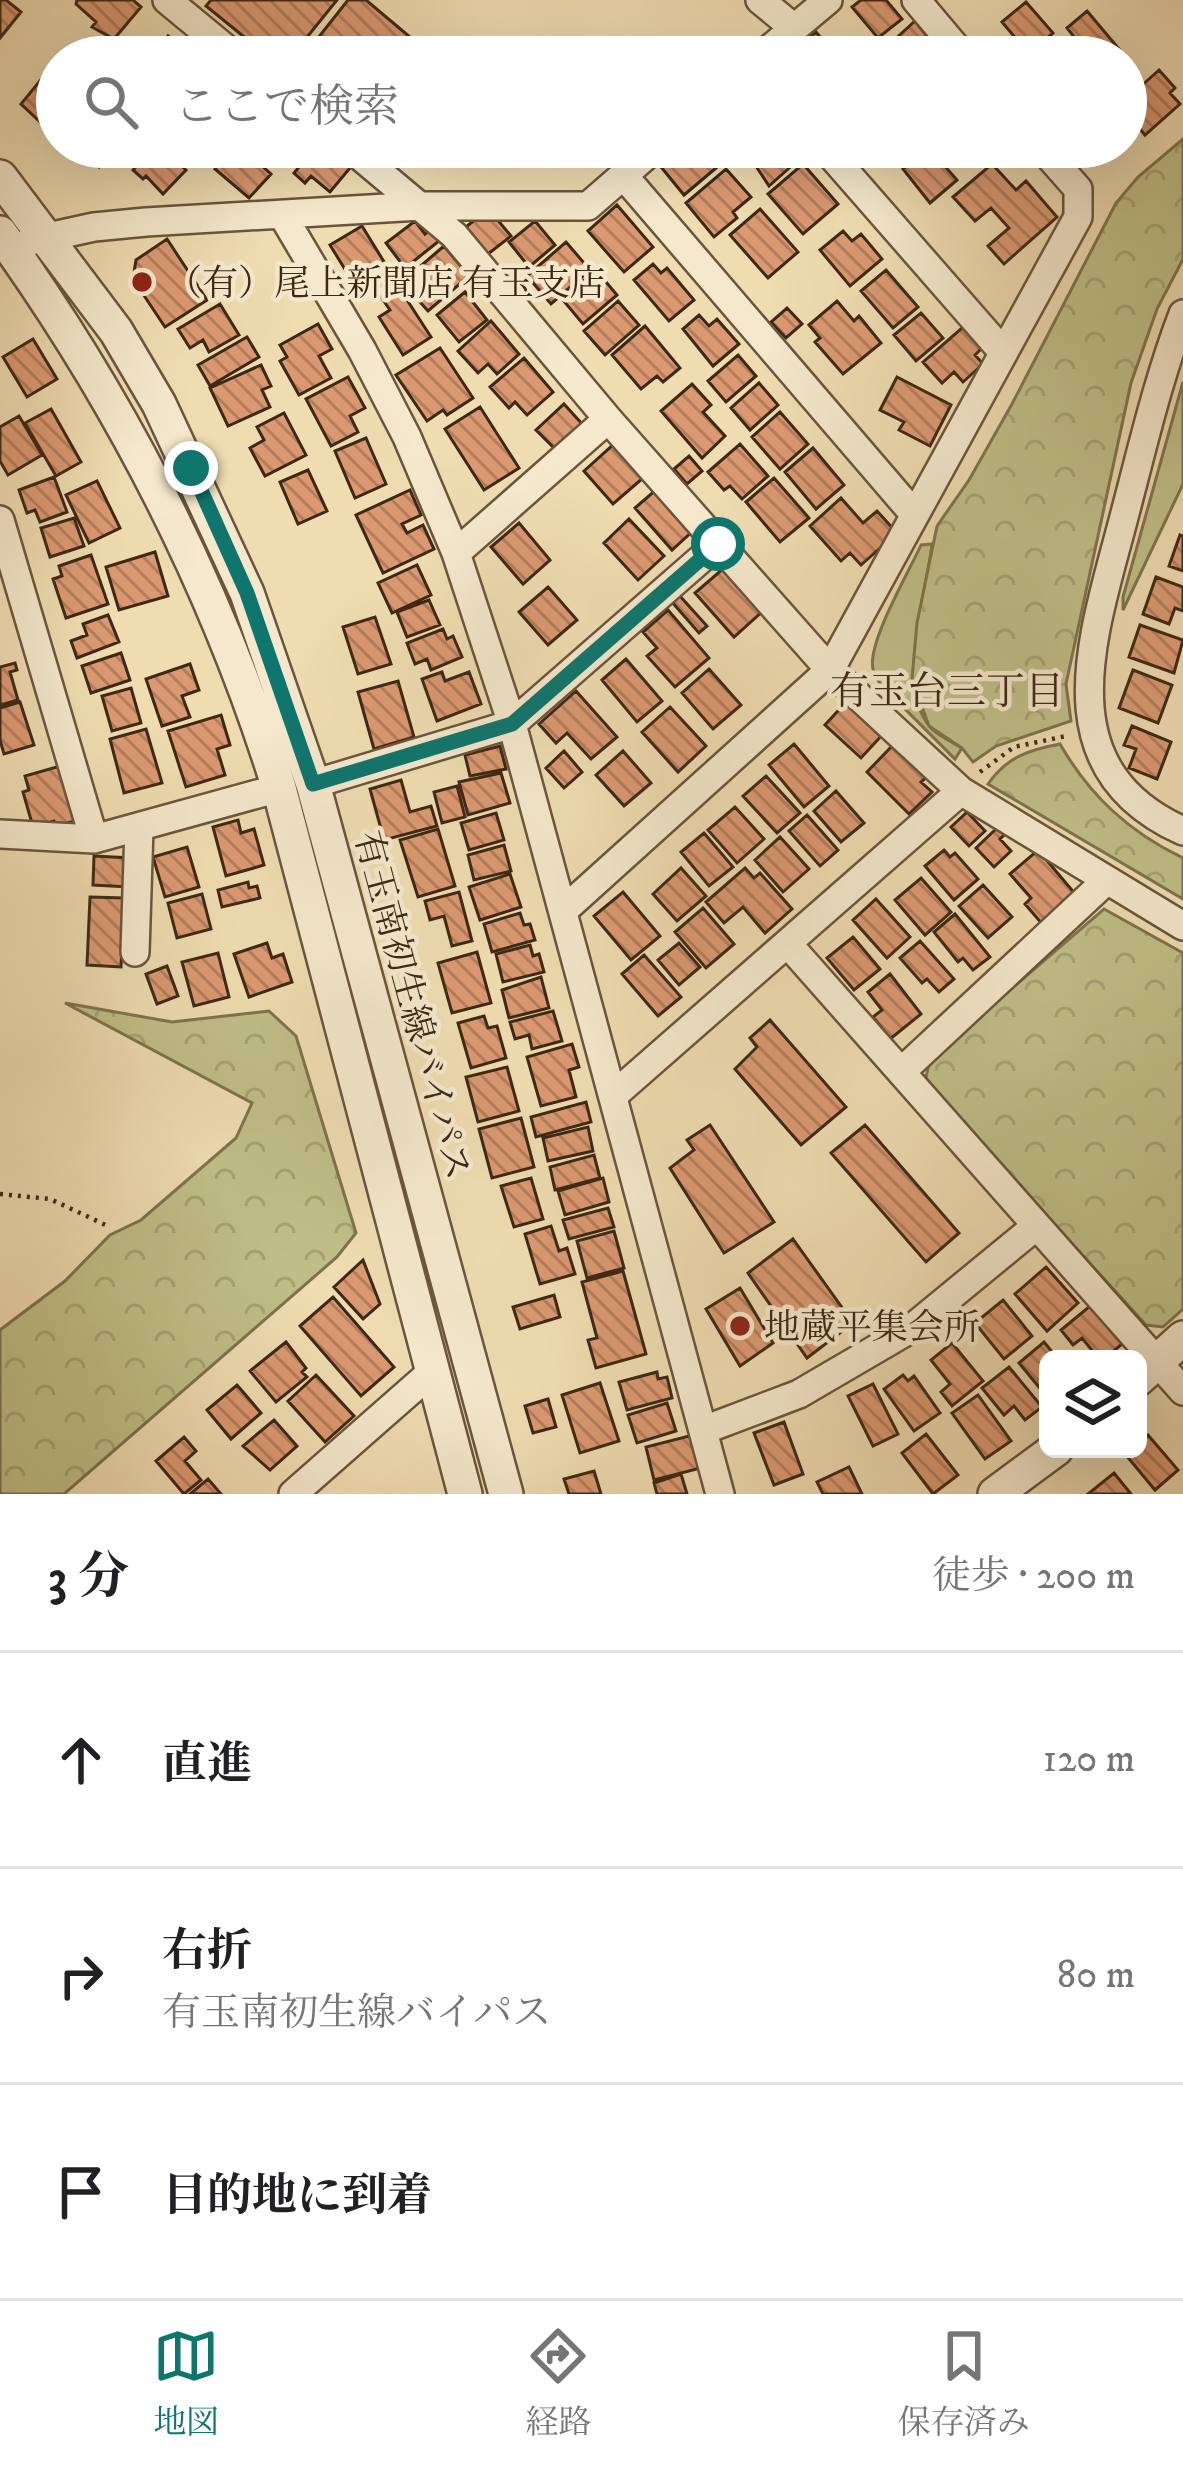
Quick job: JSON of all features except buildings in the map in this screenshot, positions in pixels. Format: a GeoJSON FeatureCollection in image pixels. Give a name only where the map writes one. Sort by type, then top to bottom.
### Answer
{"type":"FeatureCollection","features":[{"type":"Feature","properties":{"kind":"street"},"geometry":{"type":"LineString","coordinates":[[760,0],[794,28]]}},
{"type":"Feature","properties":{"kind":"street"},"geometry":{"type":"LineString","coordinates":[[785,36],[828,0]]}},
{"type":"Feature","properties":{"kind":"street"},"geometry":{"type":"LineString","coordinates":[[916,0],[946,36]]}},
{"type":"Feature","properties":{"kind":"street"},"geometry":{"type":"LineString","coordinates":[[175,2],[213,36]]}},
{"type":"Feature","properties":{"kind":"street"},"geometry":{"type":"LineString","coordinates":[[374,168],[454,236],[830,670],[966,785],[1183,926]]}},
{"type":"Feature","properties":{"kind":"street"},"geometry":{"type":"LineString","coordinates":[[3,242],[146,222],[420,206],[588,206],[631,168]]}},
{"type":"Feature","properties":{"kind":"street"},"geometry":{"type":"LineString","coordinates":[[842,168],[1003,352]]}},
{"type":"Feature","properties":{"kind":"street"},"geometry":{"type":"LineString","coordinates":[[563,910],[830,670],[1078,217],[1078,189],[1060,168]]}},
{"type":"Feature","properties":{"kind":"street"},"geometry":{"type":"LineString","coordinates":[[623,175],[914,514]]}},
{"type":"Feature","properties":{"kind":"street","name":"有玉南初生線バイパス"},"geometry":{"type":"LineString","coordinates":[[0,176],[116,331],[159,404],[247,593],[313,784],[506,1494]]}},
{"type":"Feature","properties":{"kind":"street"},"geometry":{"type":"LineString","coordinates":[[283,216],[389,402],[456,553],[512,724],[721,1494]]}},
{"type":"Feature","properties":{"kind":"street","name":"有玉南初生線バイパス"},"geometry":{"type":"LineString","coordinates":[[3,242],[80,349],[124,423],[212,602],[250,695],[279,788],[466,1494]]}},
{"type":"Feature","properties":{"kind":"street"},"geometry":{"type":"LineString","coordinates":[[1183,314],[1139,460],[1088,665],[1091,725],[1113,779],[1153,817],[1183,831]]}},
{"type":"Feature","properties":{"kind":"street"},"geometry":{"type":"LineString","coordinates":[[456,553],[608,419]]}},
{"type":"Feature","properties":{"kind":"street"},"geometry":{"type":"LineString","coordinates":[[0,520],[94,839]]}},
{"type":"Feature","properties":{"kind":"street"},"geometry":{"type":"LineString","coordinates":[[313,784],[512,724],[718,544]]}},
{"type":"Feature","properties":{"kind":"street"},"geometry":{"type":"LineString","coordinates":[[614,1095],[966,785]]}},
{"type":"Feature","properties":{"kind":"street"},"geometry":{"type":"LineString","coordinates":[[0,834],[94,839],[279,788]]}},
{"type":"Feature","properties":{"kind":"street"},"geometry":{"type":"LineString","coordinates":[[135,952],[139,828]]}},
{"type":"Feature","properties":{"kind":"street"},"geometry":{"type":"LineString","coordinates":[[901,1072],[1107,880]]}},
{"type":"Feature","properties":{"kind":"street"},"geometry":{"type":"LineString","coordinates":[[788,944],[1035,1227],[1148,1370],[1183,1391]]}},
{"type":"Feature","properties":{"kind":"street"},"geometry":{"type":"LineString","coordinates":[[704,1430],[799,1394],[912,1328],[1035,1227]]}},
{"type":"Feature","properties":{"kind":"street"},"geometry":{"type":"LineString","coordinates":[[1148,1370],[1183,1338]]}},
{"type":"Feature","properties":{"kind":"street"},"geometry":{"type":"LineString","coordinates":[[292,1494],[434,1370]]}},
{"type":"Feature","properties":{"kind":"street"},"geometry":{"type":"LineString","coordinates":[[995,1494],[1044,1458]]}},
{"type":"Feature","properties":{"kind":"path"},"geometry":{"type":"LineString","coordinates":[[966,785],[1015,747],[1076,734]]}},
{"type":"Feature","properties":{"kind":"path"},"geometry":{"type":"LineString","coordinates":[[0,1194],[50,1199],[110,1227]]}},
{"type":"Feature","properties":{"kind":"green space"},"geometry":{"type":"Polygon","coordinates":[[[1183,139],[1183,259],[1157,309],[1131,383],[1066,684],[1071,721],[996,746],[973,762],[962,748],[929,726],[912,679],[917,623],[937,526],[1012,404],[1116,203],[1138,177],[1183,139]]]}},
{"type":"Feature","properties":{"kind":"green space"},"geometry":{"type":"Polygon","coordinates":[[[1183,382],[1183,484],[1123,610],[1123,597],[1183,382]]]}},
{"type":"Feature","properties":{"kind":"green space"},"geometry":{"type":"Polygon","coordinates":[[[932,544],[916,639],[915,689],[931,728],[962,748],[955,759],[882,686],[873,669],[876,642],[890,607],[921,545],[932,544]]]}},
{"type":"Feature","properties":{"kind":"green space"},"geometry":{"type":"Polygon","coordinates":[[[1060,744],[1112,811],[1183,858],[1183,899],[988,784],[1019,756],[1060,744]]]}},
{"type":"Feature","properties":{"kind":"green space"},"geometry":{"type":"Polygon","coordinates":[[[1104,909],[1183,953],[1183,1309],[1163,1327],[1146,1325],[925,1082],[930,1059],[1104,909]]]}},
{"type":"Feature","properties":{"kind":"green space"},"geometry":{"type":"Polygon","coordinates":[[[65,1003],[172,1022],[269,1011],[296,1036],[356,1233],[337,1257],[64,1494],[0,1494],[0,1330],[65,1281],[110,1235],[141,1220],[236,1138],[252,1103],[65,1003]]]}},
{"type":"Feature","properties":{"kind":"place","name":"（有）尾上新聞店 有玉支店"},"geometry":{"type":"Point","coordinates":[142,282]}},
{"type":"Feature","properties":{"kind":"place","name":"地蔵平集会所"},"geometry":{"type":"Point","coordinates":[740,1326]}},
{"type":"Feature","properties":{"kind":"district","name":"有玉台三丁目"},"geometry":{"type":"Point","coordinates":[947,690]}},
{"type":"Feature","properties":{"kind":"route"},"geometry":{"type":"LineString","coordinates":[[191,468],[247,593],[313,784],[512,724],[718,544]]}}]}
